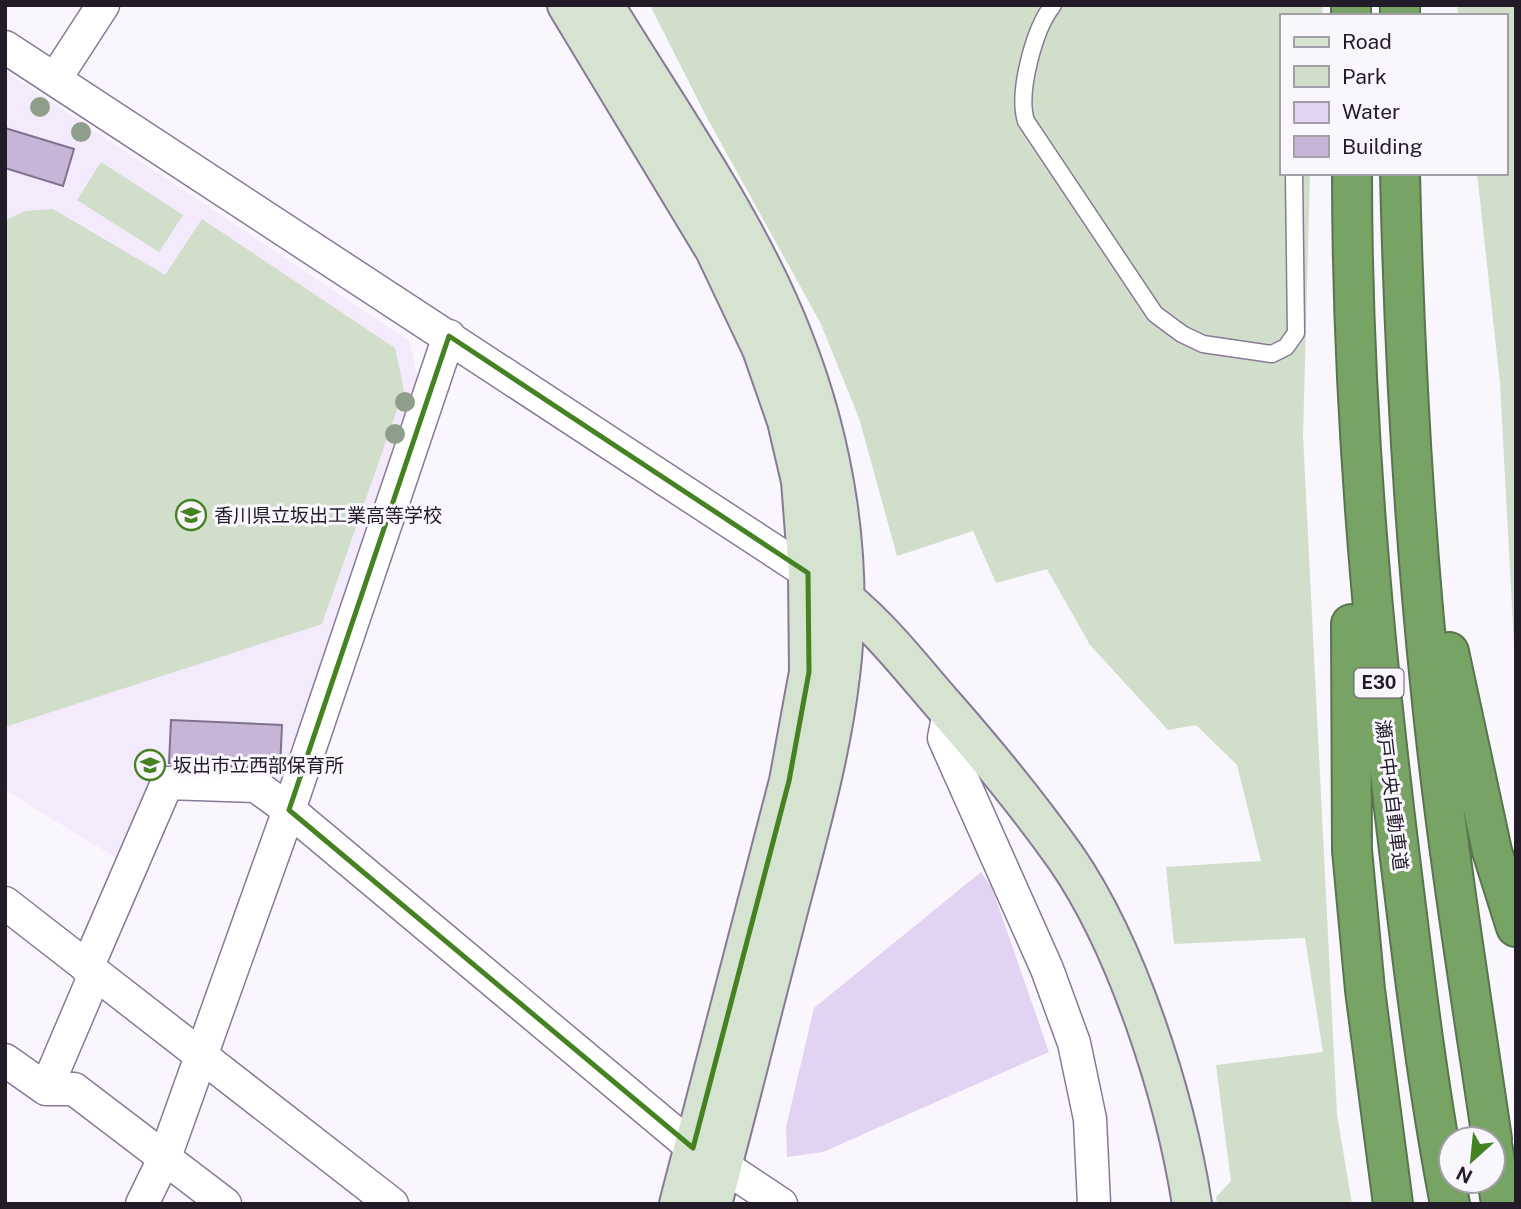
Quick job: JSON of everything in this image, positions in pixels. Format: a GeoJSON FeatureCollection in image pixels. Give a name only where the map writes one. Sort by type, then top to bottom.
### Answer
{"type":"FeatureCollection","features":[{"type":"Feature","properties":{"kind":"highway","name":"瀬戸中央自動車道"},"geometry":{"type":"LineString","coordinates":[[1352,175],[1352,270],[1364,488],[1380,698],[1409,935],[1449,1197]]}},
{"type":"Feature","properties":{"kind":"highway"},"geometry":{"type":"LineString","coordinates":[[1401,175],[1431,424],[1449,657],[1492,851],[1516,927]]}},
{"type":"Feature","properties":{"kind":"highway","name":"E30"},"geometry":{"type":"LineString","coordinates":[[1401,175],[1403,317],[1412,483],[1431,694],[1490,1125]]}},
{"type":"Feature","properties":{"kind":"highway"},"geometry":{"type":"LineString","coordinates":[[1364,488],[1350,574],[1352,850],[1365,990],[1393,1204]]}},
{"type":"Feature","properties":{"kind":"street"},"geometry":{"type":"LineString","coordinates":[[55,79],[103,5]]}},
{"type":"Feature","properties":{"kind":"street"},"geometry":{"type":"LineString","coordinates":[[567,5],[715,250],[762,349],[787,421],[801,481],[808,573],[809,672],[789,781],[708,1156],[712,1204]]}},
{"type":"Feature","properties":{"kind":"street"},"geometry":{"type":"LineString","coordinates":[[604,5],[742,232],[793,336],[820,416],[835,477],[844,598],[840,676],[820,788],[708,1156],[679,1204]]}},
{"type":"Feature","properties":{"kind":"street"},"geometry":{"type":"LineString","coordinates":[[7,51],[55,79],[808,573],[844,598],[881,633],[988,755],[1067,860],[1114,948],[1158,1060],[1192,1204]]}},
{"type":"Feature","properties":{"kind":"street"},"geometry":{"type":"LineString","coordinates":[[142,1204],[165,1157],[289,810],[449,336]]}},
{"type":"Feature","properties":{"kind":"street"},"geometry":{"type":"LineString","coordinates":[[949,712],[944,738],[1046,969],[1074,1043],[1090,1119],[1094,1204]]}},
{"type":"Feature","properties":{"kind":"street"},"geometry":{"type":"LineString","coordinates":[[46,1089],[167,783],[256,786],[289,810],[708,1156],[780,1204]]}},
{"type":"Feature","properties":{"kind":"street"},"geometry":{"type":"LineString","coordinates":[[5,903],[392,1204]]}},
{"type":"Feature","properties":{"kind":"street"},"geometry":{"type":"LineString","coordinates":[[5,1060],[46,1089],[74,1088],[225,1204]]}},
{"type":"Feature","properties":{"kind":"lane"},"geometry":{"type":"LineString","coordinates":[[1053,5],[1047,13],[1030,61],[1021,107],[1026,121],[1155,314],[1182,334],[1203,344],[1272,354],[1286,347],[1296,333],[1294,175]]}},
{"type":"Feature","properties":{"kind":"highlighted area"},"geometry":{"type":"Polygon","coordinates":[[[449,336],[808,573],[809,672],[789,781],[693,1148],[289,810],[449,336]]]}},
{"type":"Feature","properties":{"kind":"shaded area","name":"香川県立坂出工業高等学校"},"geometry":{"type":"Polygon","coordinates":[[[5,71],[409,341],[419,383],[288,782],[163,776],[126,864],[5,790],[5,71]]]}},
{"type":"Feature","properties":{"kind":"green space"},"geometry":{"type":"Polygon","coordinates":[[[650,5],[1323,5],[1322,14],[1280,14],[1280,175],[1310,175],[1303,436],[1337,1115],[1352,1204],[1217,1204],[1216,1197],[1231,1181],[1216,1065],[1323,1052],[1305,938],[1174,944],[1166,867],[1261,861],[1237,765],[1196,725],[1168,730],[1090,645],[1047,569],[996,583],[973,531],[897,556],[859,418],[820,322],[706,116],[650,5]]]}},
{"type":"Feature","properties":{"kind":"green space"},"geometry":{"type":"Polygon","coordinates":[[[1457,5],[1516,5],[1516,682],[1500,383],[1477,175],[1507,175],[1507,14],[1458,14],[1457,5]]]}},
{"type":"Feature","properties":{"kind":"green space"},"geometry":{"type":"Polygon","coordinates":[[[101,162],[183,215],[159,252],[77,200],[101,162]]]}},
{"type":"Feature","properties":{"kind":"green space","name":"香川県立坂出工業高等学校"},"geometry":{"type":"Polygon","coordinates":[[[53,209],[165,275],[202,219],[395,348],[404,390],[322,624],[5,727],[5,220],[26,211],[53,209]]]}},
{"type":"Feature","properties":{"kind":"water"},"geometry":{"type":"Polygon","coordinates":[[[981,872],[992,888],[1049,1052],[823,1152],[787,1157],[786,1127],[814,1008],[981,872]]]}},
{"type":"Feature","properties":{"kind":"building"},"geometry":{"type":"Polygon","coordinates":[[[5,128],[74,149],[63,186],[5,168],[5,128]]]}},
{"type":"Feature","properties":{"kind":"building"},"geometry":{"type":"Polygon","coordinates":[[[171,720],[282,725],[280,769],[213,765],[212,773],[178,771],[178,764],[169,763],[171,720]]]}},
{"type":"Feature","properties":{"kind":"place","name":"香川県立坂出工業高等学校"},"geometry":{"type":"Point","coordinates":[191,515]}},
{"type":"Feature","properties":{"kind":"place","name":"坂出市立西部保育所"},"geometry":{"type":"Point","coordinates":[150,765]}}]}
